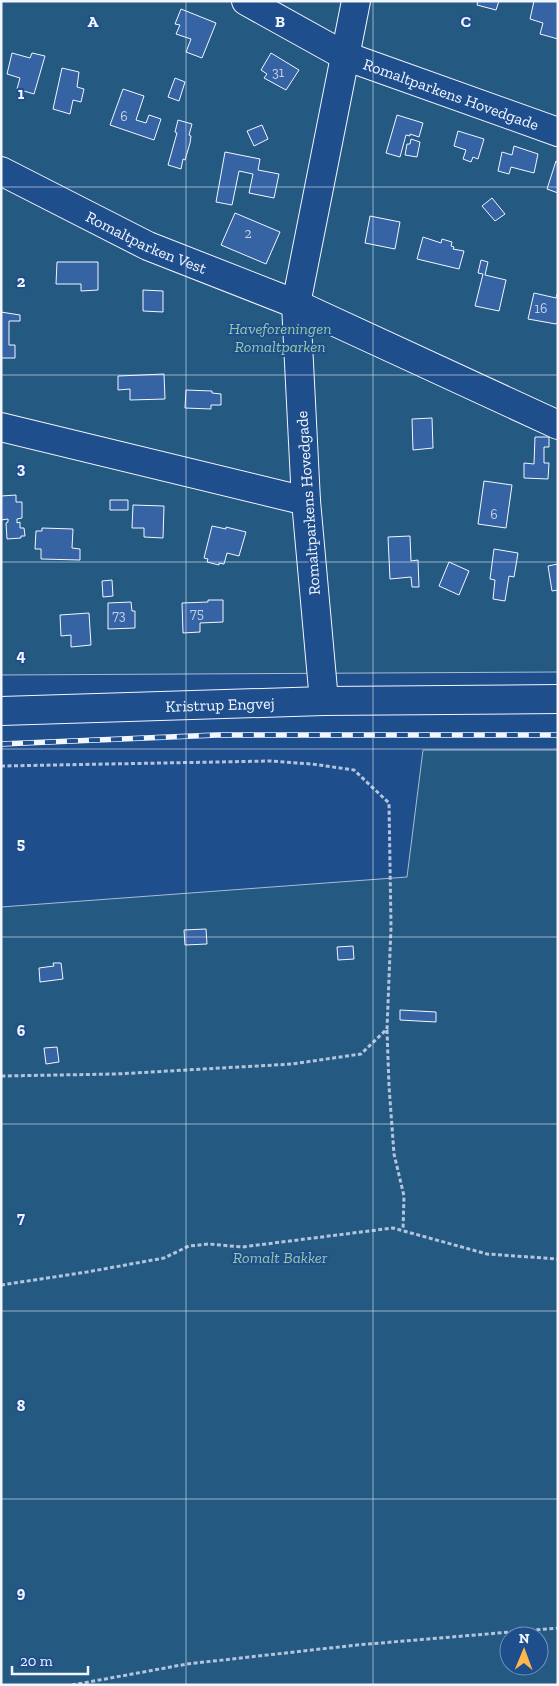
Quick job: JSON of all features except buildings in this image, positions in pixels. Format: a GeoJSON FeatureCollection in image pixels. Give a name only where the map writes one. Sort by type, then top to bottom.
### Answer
{"type":"FeatureCollection","features":[{"type":"Feature","properties":{"kind":"street","name":"Romaltparkens Hovedgade"},"geometry":{"type":"LineString","coordinates":[[246,1],[345,56],[558,132]]}},
{"type":"Feature","properties":{"kind":"street","name":"Romaltparkens Hovedgade"},"geometry":{"type":"LineString","coordinates":[[324,701],[306,501],[296,304],[356,1]]}},
{"type":"Feature","properties":{"kind":"street","name":"Romaltparken Vest"},"geometry":{"type":"LineString","coordinates":[[1,171],[148,246],[296,304]]}},
{"type":"Feature","properties":{"kind":"street"},"geometry":{"type":"LineString","coordinates":[[296,304],[558,426]]}},
{"type":"Feature","properties":{"kind":"street"},"geometry":{"type":"LineString","coordinates":[[1,427],[306,501]]}},
{"type":"Feature","properties":{"kind":"street","name":"Kristrup Engvej"},"geometry":{"type":"LineString","coordinates":[[1,711],[324,701],[558,699]]}},
{"type":"Feature","properties":{"kind":"path"},"geometry":{"type":"LineString","coordinates":[[1,766],[270,761],[354,770],[389,803],[391,927],[387,1029],[389,1086],[394,1154],[404,1196],[404,1230]]}},
{"type":"Feature","properties":{"kind":"path"},"geometry":{"type":"LineString","coordinates":[[1,1076],[116,1074],[292,1064],[361,1054],[387,1029]]}},
{"type":"Feature","properties":{"kind":"path"},"geometry":{"type":"LineString","coordinates":[[1,1285],[164,1258],[190,1246],[210,1244],[242,1247],[393,1228],[487,1254],[558,1258]]}},
{"type":"Feature","properties":{"kind":"path"},"geometry":{"type":"LineString","coordinates":[[72,1685],[187,1664],[357,1645],[558,1628]]}},
{"type":"Feature","properties":{"kind":"green space","name":"Haveforeningen Romaltparken"},"geometry":{"type":"Polygon","coordinates":[[[1,1],[558,1],[558,672],[1,675],[1,1]]]}},
{"type":"Feature","properties":{"kind":"green space","name":"Romalt Bakker"},"geometry":{"type":"Polygon","coordinates":[[[423,750],[558,750],[558,1685],[1,1685],[1,907],[407,877],[423,750]]]}},
{"type":"Feature","properties":{"kind":"railway"},"geometry":{"type":"LineString","coordinates":[[1,744],[217,735],[558,735]]}}]}
